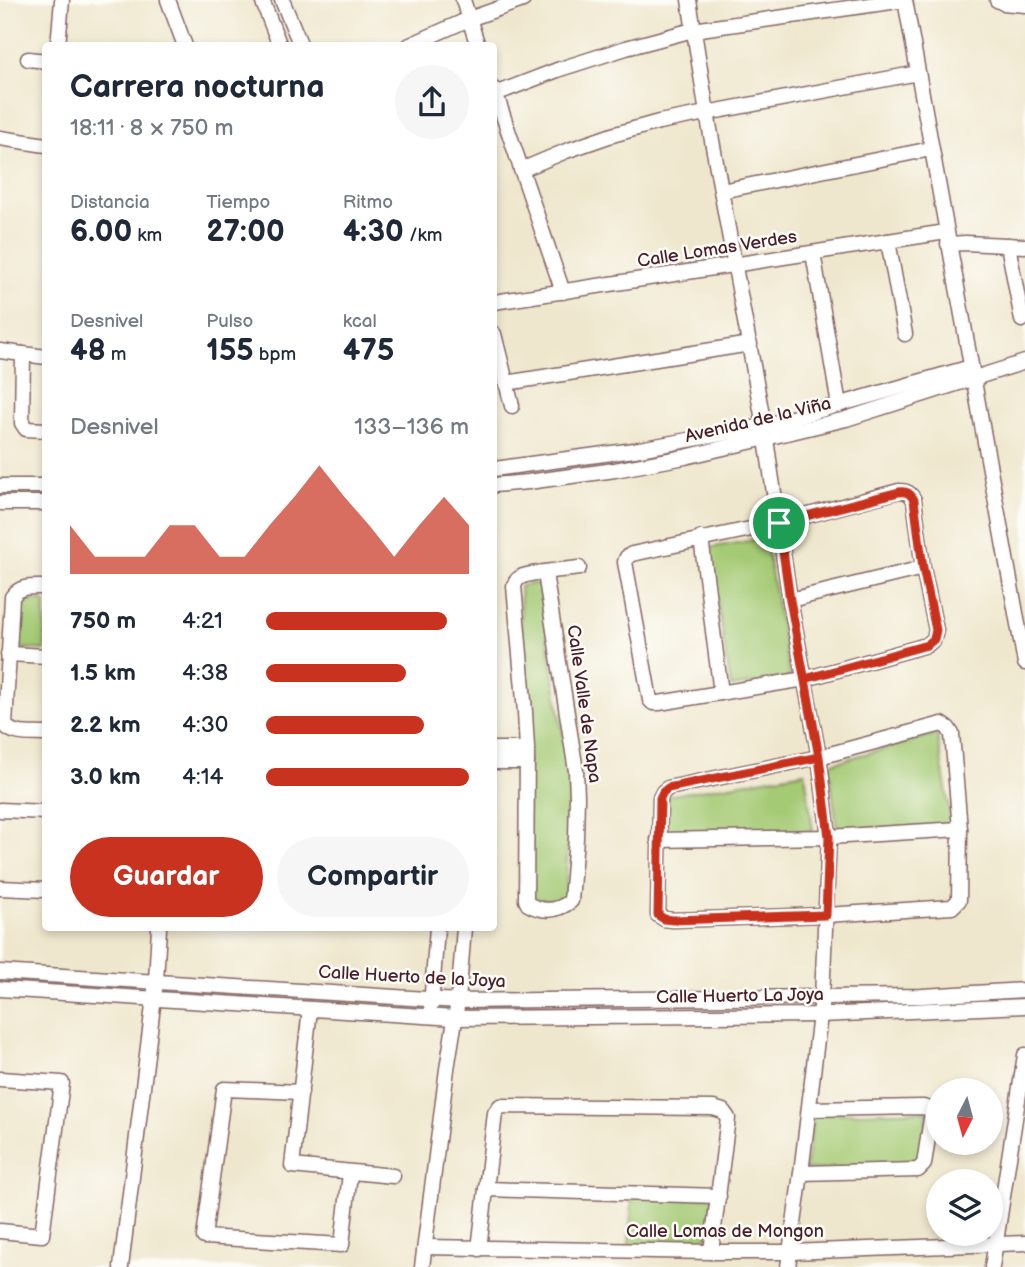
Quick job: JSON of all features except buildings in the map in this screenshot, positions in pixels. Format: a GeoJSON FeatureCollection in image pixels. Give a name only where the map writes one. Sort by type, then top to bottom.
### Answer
{"type":"FeatureCollection","features":[{"type":"Feature","properties":{"kind":"street"},"geometry":{"type":"LineString","coordinates":[[58,42],[62,0]]}},
{"type":"Feature","properties":{"kind":"street"},"geometry":{"type":"LineString","coordinates":[[168,0],[184,42]]}},
{"type":"Feature","properties":{"kind":"street"},"geometry":{"type":"LineString","coordinates":[[262,0],[278,42]]}},
{"type":"Feature","properties":{"kind":"street"},"geometry":{"type":"LineString","coordinates":[[282,0],[299,42]]}},
{"type":"Feature","properties":{"kind":"street"},"geometry":{"type":"LineString","coordinates":[[463,0],[477,42]]}},
{"type":"Feature","properties":{"kind":"street"},"geometry":{"type":"LineString","coordinates":[[417,42],[469,19],[523,0]]}},
{"type":"Feature","properties":{"kind":"street"},"geometry":{"type":"LineString","coordinates":[[689,0],[765,432],[790,600],[819,757],[829,837],[822,998],[788,1267]]}},
{"type":"Feature","properties":{"kind":"street"},"geometry":{"type":"LineString","coordinates":[[497,91],[626,48],[694,30],[905,0],[1025,663]]}},
{"type":"Feature","properties":{"kind":"street"},"geometry":{"type":"LineString","coordinates":[[997,0],[1003,4],[1025,5]]}},
{"type":"Feature","properties":{"kind":"street"},"geometry":{"type":"LineString","coordinates":[[28,59],[42,61]]}},
{"type":"Feature","properties":{"kind":"street"},"geometry":{"type":"LineString","coordinates":[[521,170],[612,135],[659,122],[918,73]]}},
{"type":"Feature","properties":{"kind":"street"},"geometry":{"type":"LineString","coordinates":[[497,101],[563,292]]}},
{"type":"Feature","properties":{"kind":"street"},"geometry":{"type":"LineString","coordinates":[[0,138],[42,144]]}},
{"type":"Feature","properties":{"kind":"street"},"geometry":{"type":"LineString","coordinates":[[722,191],[931,149]]}},
{"type":"Feature","properties":{"kind":"street","name":"Calle Lomas Verdes"},"geometry":{"type":"LineString","coordinates":[[497,302],[888,241],[947,238],[965,243],[1025,246]]}},
{"type":"Feature","properties":{"kind":"street"},"geometry":{"type":"LineString","coordinates":[[888,241],[905,334]]}},
{"type":"Feature","properties":{"kind":"street"},"geometry":{"type":"LineString","coordinates":[[1008,245],[1022,320]]}},
{"type":"Feature","properties":{"kind":"street"},"geometry":{"type":"LineString","coordinates":[[813,253],[839,405]]}},
{"type":"Feature","properties":{"kind":"street"},"geometry":{"type":"LineString","coordinates":[[506,383],[750,344]]}},
{"type":"Feature","properties":{"kind":"street"},"geometry":{"type":"LineString","coordinates":[[497,346],[512,406]]}},
{"type":"Feature","properties":{"kind":"street"},"geometry":{"type":"LineString","coordinates":[[0,351],[42,357]]}},
{"type":"Feature","properties":{"kind":"street"},"geometry":{"type":"LineString","coordinates":[[23,354],[22,423],[26,429],[42,430]]}},
{"type":"Feature","properties":{"kind":"street","name":"Avenida de la Viña"},"geometry":{"type":"LineString","coordinates":[[497,485],[615,470],[685,457],[839,405],[1025,362]]}},
{"type":"Feature","properties":{"kind":"street","name":"Avenida de la Viña"},"geometry":{"type":"LineString","coordinates":[[497,469],[846,419],[972,373]]}},
{"type":"Feature","properties":{"kind":"street"},"geometry":{"type":"LineString","coordinates":[[0,486],[42,486]]}},
{"type":"Feature","properties":{"kind":"street"},"geometry":{"type":"LineString","coordinates":[[906,491],[914,500],[923,568],[936,630],[934,639],[927,645],[805,679],[653,704],[650,700],[625,562],[627,557],[701,538],[779,523],[906,491]]}},
{"type":"Feature","properties":{"kind":"street"},"geometry":{"type":"LineString","coordinates":[[0,503],[42,503]]}},
{"type":"Feature","properties":{"kind":"street"},"geometry":{"type":"LineString","coordinates":[[701,538],[721,693]]}},
{"type":"Feature","properties":{"kind":"street","name":"Calle Valle de Napa"},"geometry":{"type":"LineString","coordinates":[[545,573],[572,742],[577,797],[571,901],[552,910],[534,908],[526,900],[527,756],[514,586],[520,578],[545,573],[579,568]]}},
{"type":"Feature","properties":{"kind":"street"},"geometry":{"type":"LineString","coordinates":[[790,600],[923,568]]}},
{"type":"Feature","properties":{"kind":"street"},"geometry":{"type":"LineString","coordinates":[[42,587],[23,587],[16,590],[12,597],[5,725],[13,732],[42,734]]}},
{"type":"Feature","properties":{"kind":"street"},"geometry":{"type":"LineString","coordinates":[[8,654],[42,656]]}},
{"type":"Feature","properties":{"kind":"street"},"geometry":{"type":"LineString","coordinates":[[942,724],[952,734],[960,829],[960,900],[952,907],[826,915],[673,920],[658,915],[660,798],[668,788],[819,757],[942,724]]}},
{"type":"Feature","properties":{"kind":"street"},"geometry":{"type":"LineString","coordinates":[[497,750],[527,756]]}},
{"type":"Feature","properties":{"kind":"street"},"geometry":{"type":"LineString","coordinates":[[497,761],[527,756]]}},
{"type":"Feature","properties":{"kind":"street"},"geometry":{"type":"LineString","coordinates":[[0,810],[42,812]]}},
{"type":"Feature","properties":{"kind":"street"},"geometry":{"type":"LineString","coordinates":[[658,840],[829,837],[960,829]]}},
{"type":"Feature","properties":{"kind":"street"},"geometry":{"type":"LineString","coordinates":[[0,888],[42,890]]}},
{"type":"Feature","properties":{"kind":"street"},"geometry":{"type":"LineString","coordinates":[[121,1267],[154,999],[159,931]]}},
{"type":"Feature","properties":{"kind":"street"},"geometry":{"type":"LineString","coordinates":[[431,1016],[437,931]]}},
{"type":"Feature","properties":{"kind":"street"},"geometry":{"type":"LineString","coordinates":[[422,1267],[464,931]]}},
{"type":"Feature","properties":{"kind":"street","name":"Calle Huerto de la Joya"},"geometry":{"type":"LineString","coordinates":[[0,972],[457,1001],[822,998]]}},
{"type":"Feature","properties":{"kind":"street","name":"Calle Huerto La Joya"},"geometry":{"type":"LineString","coordinates":[[0,989],[455,1018],[820,1015],[1025,1006]]}},
{"type":"Feature","properties":{"kind":"street","name":"Calle Huerto La Joya"},"geometry":{"type":"LineString","coordinates":[[822,998],[1025,990]]}},
{"type":"Feature","properties":{"kind":"street"},"geometry":{"type":"LineString","coordinates":[[310,1009],[292,1166],[393,1176]]}},
{"type":"Feature","properties":{"kind":"street"},"geometry":{"type":"LineString","coordinates":[[1003,1198],[1025,1055]]}},
{"type":"Feature","properties":{"kind":"street"},"geometry":{"type":"LineString","coordinates":[[0,1079],[61,1083],[43,1235],[0,1231]]}},
{"type":"Feature","properties":{"kind":"street"},"geometry":{"type":"LineString","coordinates":[[300,1092],[224,1088],[204,1237],[342,1245],[350,1173]]}},
{"type":"Feature","properties":{"kind":"street"},"geometry":{"type":"LineString","coordinates":[[479,1249],[495,1113],[500,1107],[713,1108],[720,1110],[728,1118],[711,1252]]}},
{"type":"Feature","properties":{"kind":"street"},"geometry":{"type":"LineString","coordinates":[[802,1172],[918,1170],[924,1164],[932,1112],[927,1107],[809,1109]]}},
{"type":"Feature","properties":{"kind":"street"},"geometry":{"type":"LineString","coordinates":[[486,1189],[719,1196]]}},
{"type":"Feature","properties":{"kind":"street","name":"Calle Lomas de Mongon"},"geometry":{"type":"LineString","coordinates":[[1003,1244],[1025,1243]]}},
{"type":"Feature","properties":{"kind":"street","name":"Calle Lomas de Mongon"},"geometry":{"type":"LineString","coordinates":[[425,1247],[790,1252],[944,1246]]}},
{"type":"Feature","properties":{"kind":"street"},"geometry":{"type":"LineString","coordinates":[[992,1267],[996,1246]]}},
{"type":"Feature","properties":{"kind":"green space"},"geometry":{"type":"Polygon","coordinates":[[[765,538],[790,678],[731,687],[709,548],[765,538]]]}},
{"type":"Feature","properties":{"kind":"green space"},"geometry":{"type":"Polygon","coordinates":[[[539,583],[571,786],[565,901],[530,899],[520,586],[539,583]]]}},
{"type":"Feature","properties":{"kind":"green space"},"geometry":{"type":"Polygon","coordinates":[[[18,601],[42,601],[42,650],[15,648],[18,601]]]}},
{"type":"Feature","properties":{"kind":"green space"},"geometry":{"type":"Polygon","coordinates":[[[937,734],[952,825],[837,830],[829,764],[937,734]]]}},
{"type":"Feature","properties":{"kind":"green space"},"geometry":{"type":"Polygon","coordinates":[[[805,772],[813,831],[664,835],[666,796],[805,772]]]}},
{"type":"Feature","properties":{"kind":"green space"},"geometry":{"type":"Polygon","coordinates":[[[926,1111],[919,1166],[805,1170],[814,1114],[926,1111]]]}},
{"type":"Feature","properties":{"kind":"green space"},"geometry":{"type":"Polygon","coordinates":[[[632,1195],[713,1197],[706,1248],[629,1247],[632,1195]]]}},
{"type":"Feature","properties":{"kind":"route"},"geometry":{"type":"LineString","coordinates":[[779,523],[790,600],[819,757],[829,837],[826,915],[664,919],[658,915],[658,840],[660,798],[663,792],[668,788],[819,757],[805,679],[927,645],[934,639],[936,630],[923,568],[914,500],[906,491],[779,523]]}}]}
